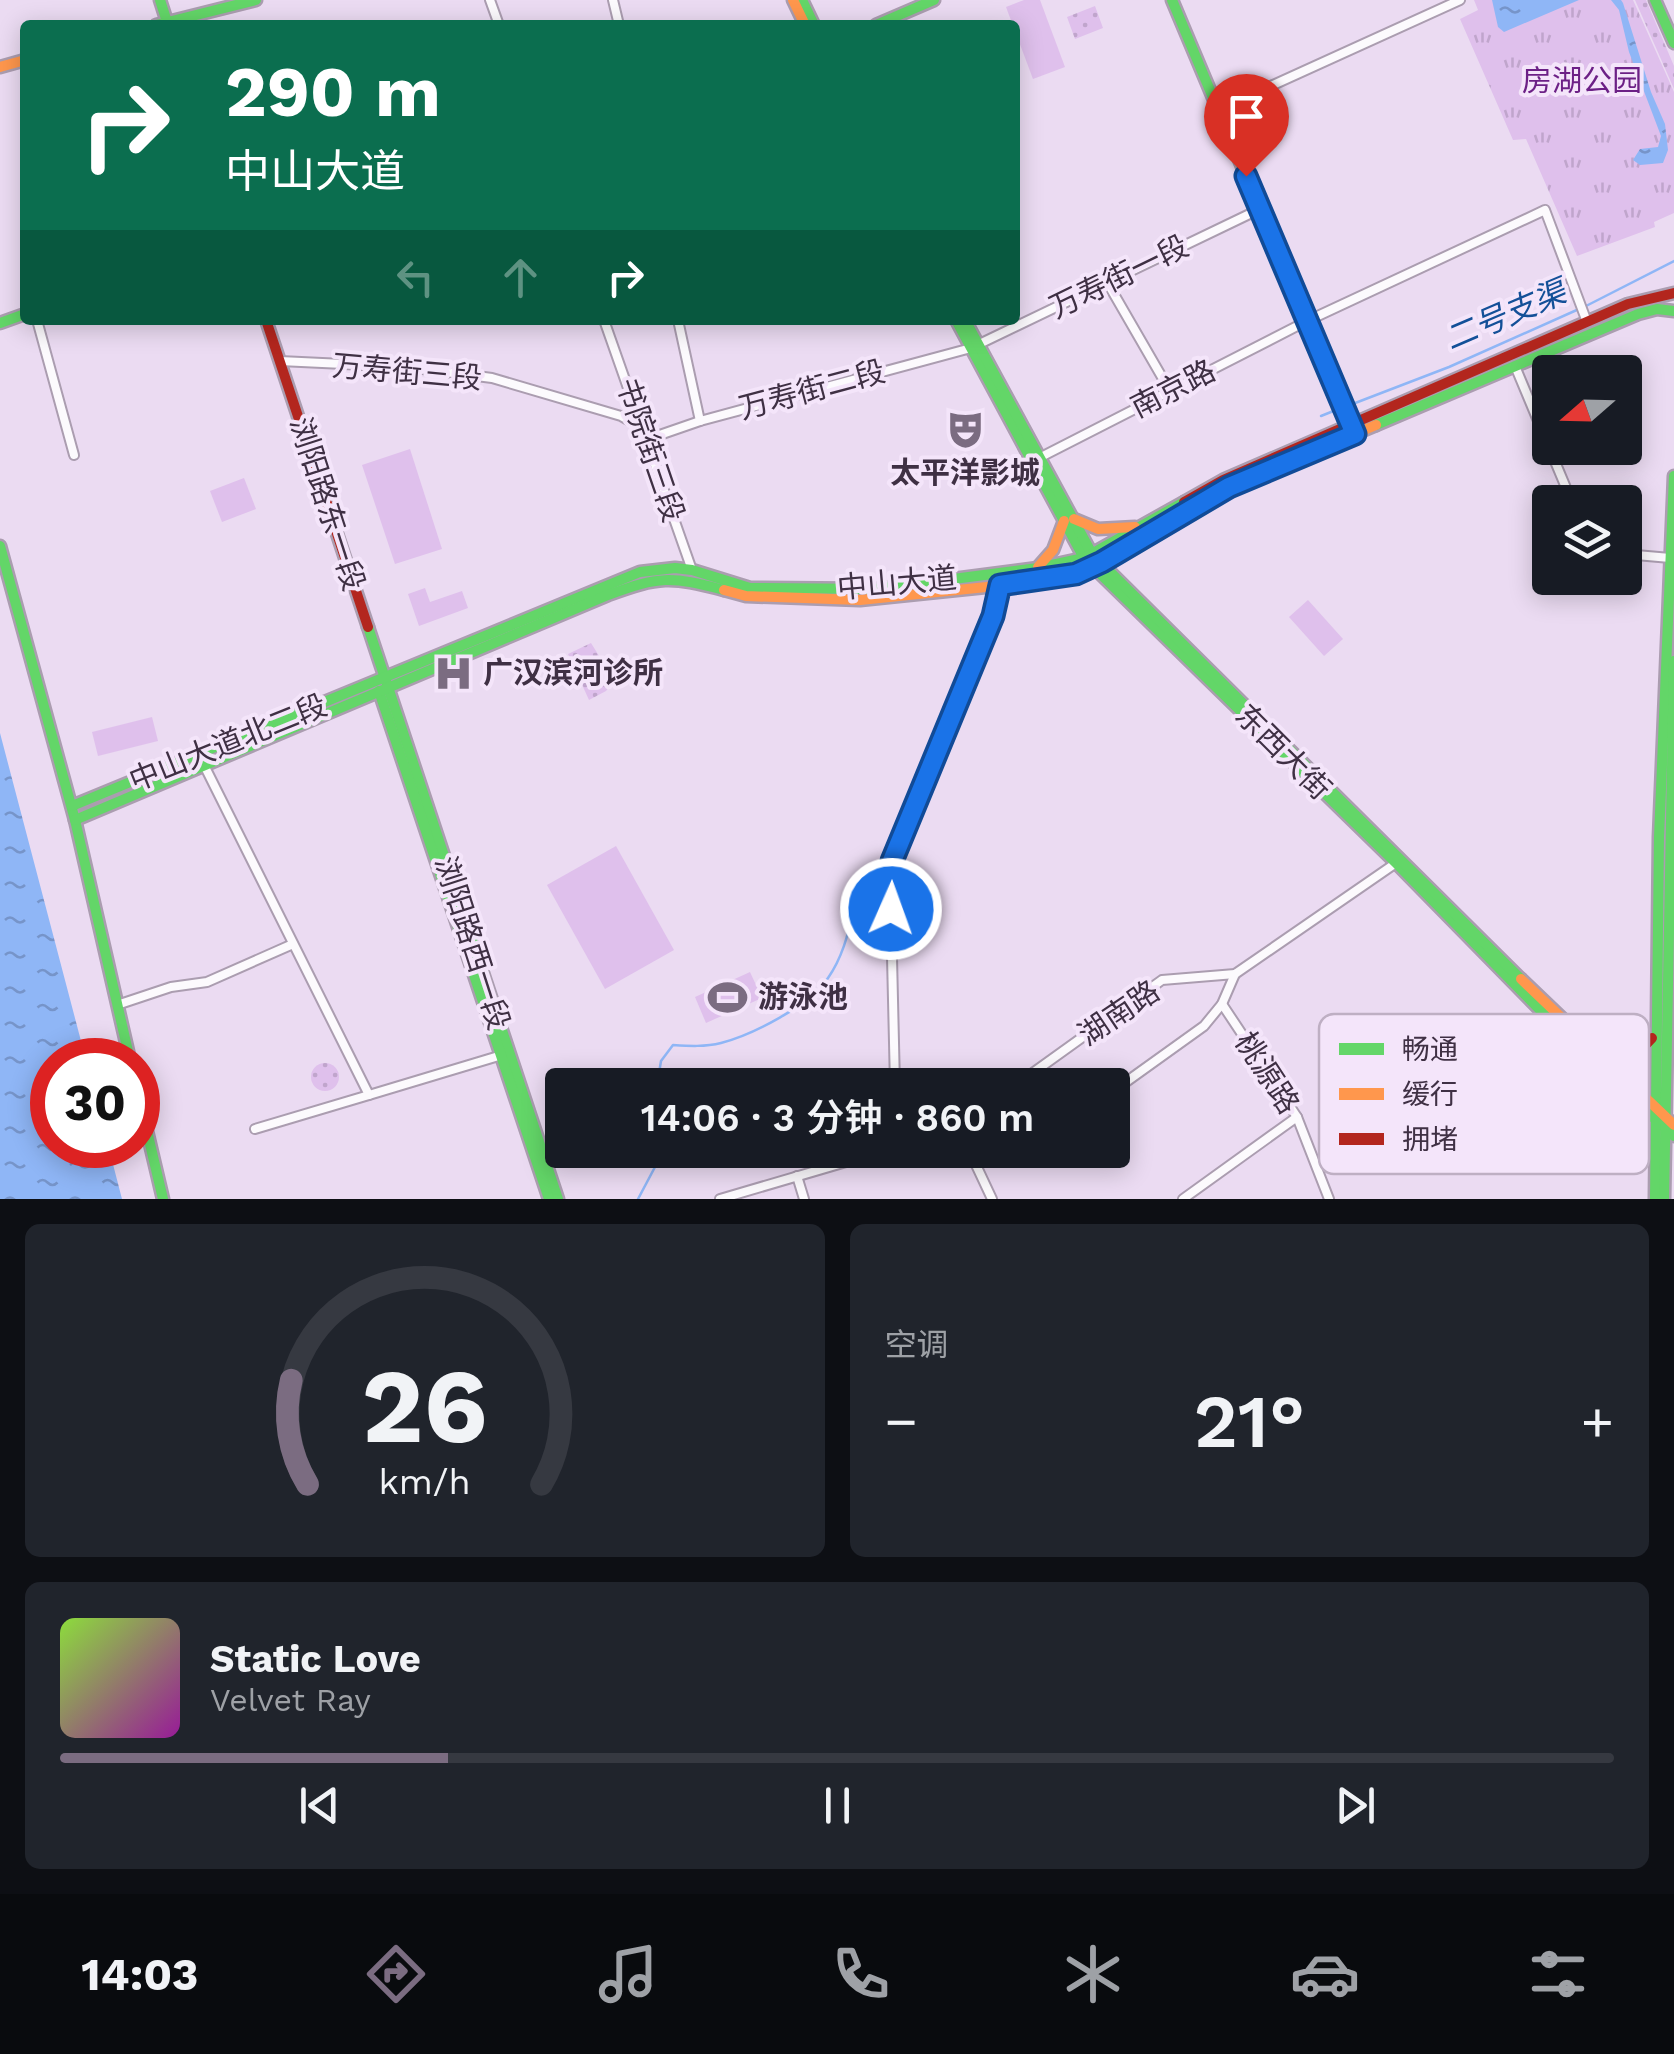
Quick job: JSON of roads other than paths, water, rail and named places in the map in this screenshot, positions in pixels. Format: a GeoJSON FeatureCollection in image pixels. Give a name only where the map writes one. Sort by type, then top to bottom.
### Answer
{"type":"FeatureCollection","features":[{"type":"Feature","properties":{"kind":"main road"},"geometry":{"type":"LineString","coordinates":[[178,20],[256,0]]}},
{"type":"Feature","properties":{"kind":"main road"},"geometry":{"type":"LineString","coordinates":[[888,20],[934,0]]}},
{"type":"Feature","properties":{"kind":"main road"},"geometry":{"type":"LineString","coordinates":[[1172,0],[1353,430]]}},
{"type":"Feature","properties":{"kind":"main road"},"geometry":{"type":"LineString","coordinates":[[1655,0],[1674,43]]}},
{"type":"Feature","properties":{"kind":"main road","name":"中山大道"},"geometry":{"type":"LineString","coordinates":[[692,575],[746,596],[860,600],[1060,577],[1229,487],[1353,430],[1584,312],[1673,295]]}},
{"type":"Feature","properties":{"kind":"main road","name":"中山大道"},"geometry":{"type":"LineString","coordinates":[[383,685],[653,579],[692,575],[750,588],[876,589],[1093,560],[1141,526],[1223,480],[1638,314],[1657,309],[1674,311]]}},
{"type":"Feature","properties":{"kind":"main road","name":"浏阳路东一段"},"geometry":{"type":"LineString","coordinates":[[268,325],[383,685]]}},
{"type":"Feature","properties":{"kind":"main road","name":"东西大街"},"geometry":{"type":"LineString","coordinates":[[959,325],[1040,458],[1068,520]]}},
{"type":"Feature","properties":{"kind":"main road","name":"东西大街"},"geometry":{"type":"LineString","coordinates":[[967,325],[974,346],[1093,560],[1544,1014]]}},
{"type":"Feature","properties":{"kind":"main road"},"geometry":{"type":"LineString","coordinates":[[1654,1199],[1662,1120],[1653,1037],[1658,792],[1674,476]]}},
{"type":"Feature","properties":{"kind":"main road"},"geometry":{"type":"LineString","coordinates":[[1038,568],[1053,550],[1068,520],[1098,530],[1141,526]]}},
{"type":"Feature","properties":{"kind":"main road"},"geometry":{"type":"LineString","coordinates":[[0,546],[76,820],[125,1038]]}},
{"type":"Feature","properties":{"kind":"main road","name":"东西大街"},"geometry":{"type":"LineString","coordinates":[[1093,560],[1556,1014]]}},
{"type":"Feature","properties":{"kind":"main road"},"geometry":{"type":"LineString","coordinates":[[1664,1199],[1662,1120],[1674,662]]}},
{"type":"Feature","properties":{"kind":"main road","name":"中山大道北二段"},"geometry":{"type":"LineString","coordinates":[[76,820],[205,767],[383,685]]}},
{"type":"Feature","properties":{"kind":"main road","name":"中山大道北二段"},"geometry":{"type":"LineString","coordinates":[[72,806],[383,685]]}},
{"type":"Feature","properties":{"kind":"main road","name":"浏阳路西一段"},"geometry":{"type":"LineString","coordinates":[[383,685],[504,1054],[558,1199]]}},
{"type":"Feature","properties":{"kind":"main road"},"geometry":{"type":"LineString","coordinates":[[1649,1042],[1653,1037]]}},
{"type":"Feature","properties":{"kind":"main road"},"geometry":{"type":"LineString","coordinates":[[504,1054],[549,1199]]}},
{"type":"Feature","properties":{"kind":"main road","name":"东西大街"},"geometry":{"type":"LineString","coordinates":[[1662,1120],[1674,1136]]}},
{"type":"Feature","properties":{"kind":"main road"},"geometry":{"type":"LineString","coordinates":[[155,1168],[162,1199]]}},
{"type":"Feature","properties":{"kind":"street"},"geometry":{"type":"LineString","coordinates":[[1218,110],[1460,0]]}},
{"type":"Feature","properties":{"kind":"street","name":"万寿街一段"},"geometry":{"type":"LineString","coordinates":[[1020,324],[1260,210]]}},
{"type":"Feature","properties":{"kind":"street","name":"南京路"},"geometry":{"type":"LineString","coordinates":[[1040,458],[1307,321],[1545,210],[1584,312]]}},
{"type":"Feature","properties":{"kind":"street"},"geometry":{"type":"LineString","coordinates":[[1107,282],[1170,391]]}},
{"type":"Feature","properties":{"kind":"street"},"geometry":{"type":"LineString","coordinates":[[37,325],[74,455]]}},
{"type":"Feature","properties":{"kind":"street","name":"书院街三段"},"geometry":{"type":"LineString","coordinates":[[606,325],[692,575]]}},
{"type":"Feature","properties":{"kind":"street"},"geometry":{"type":"LineString","coordinates":[[679,325],[700,421]]}},
{"type":"Feature","properties":{"kind":"street","name":"万寿街一段"},"geometry":{"type":"LineString","coordinates":[[974,346],[1018,325]]}},
{"type":"Feature","properties":{"kind":"street","name":"万寿街二段"},"geometry":{"type":"LineString","coordinates":[[646,434],[974,346]]}},
{"type":"Feature","properties":{"kind":"street","name":"万寿街三段"},"geometry":{"type":"LineString","coordinates":[[280,362],[407,367],[492,378],[620,416],[646,434]]}},
{"type":"Feature","properties":{"kind":"street"},"geometry":{"type":"LineString","coordinates":[[1515,366],[1565,485]]}},
{"type":"Feature","properties":{"kind":"street"},"geometry":{"type":"LineString","coordinates":[[1642,556],[1670,558]]}},
{"type":"Feature","properties":{"kind":"street"},"geometry":{"type":"LineString","coordinates":[[895,1068],[892,861],[993,616],[1000,585]]}},
{"type":"Feature","properties":{"kind":"street"},"geometry":{"type":"LineString","coordinates":[[205,767],[369,1095]]}},
{"type":"Feature","properties":{"kind":"street","name":"湖南路"},"geometry":{"type":"LineString","coordinates":[[1040,1068],[1162,980],[1235,974],[1396,863]]}},
{"type":"Feature","properties":{"kind":"street"},"geometry":{"type":"LineString","coordinates":[[117,1005],[171,987],[207,982],[294,944]]}},
{"type":"Feature","properties":{"kind":"street","name":"湖南路"},"geometry":{"type":"LineString","coordinates":[[1130,1079],[1204,1026],[1222,1004],[1235,974]]}},
{"type":"Feature","properties":{"kind":"street","name":"桃源路"},"geometry":{"type":"LineString","coordinates":[[1222,1004],[1298,1117],[1319,1173]]}},
{"type":"Feature","properties":{"kind":"street"},"geometry":{"type":"LineString","coordinates":[[255,1129],[504,1054]]}},
{"type":"Feature","properties":{"kind":"street"},"geometry":{"type":"LineString","coordinates":[[1184,1199],[1298,1117]]}},
{"type":"Feature","properties":{"kind":"street"},"geometry":{"type":"LineString","coordinates":[[720,1199],[825,1168]]}},
{"type":"Feature","properties":{"kind":"street"},"geometry":{"type":"LineString","coordinates":[[977,1168],[992,1199]]}},
{"type":"Feature","properties":{"kind":"street","name":"桃源路"},"geometry":{"type":"LineString","coordinates":[[1320,1174],[1329,1199]]}},
{"type":"Feature","properties":{"kind":"street"},"geometry":{"type":"LineString","coordinates":[[797,1176],[804,1199]]}},
{"type":"Feature","properties":{"kind":"water"},"geometry":{"type":"Polygon","coordinates":[[[1492,0],[1579,0],[1504,32],[1498,27],[1492,0]]]}},
{"type":"Feature","properties":{"kind":"water"},"geometry":{"type":"Polygon","coordinates":[[[1611,0],[1623,3],[1665,124],[1668,150],[1663,163],[1640,165],[1633,160],[1640,149],[1658,147],[1661,136],[1629,52],[1619,10],[1611,0]]]}},
{"type":"Feature","properties":{"kind":"water"},"geometry":{"type":"Polygon","coordinates":[[[0,733],[80,1038],[30,1038],[30,1168],[114,1168],[122,1199],[0,1199],[0,733]]]}},
{"type":"Feature","properties":{"kind":"waterway","name":"二号支渠"},"geometry":{"type":"LineString","coordinates":[[1586,306],[1674,261]]}},
{"type":"Feature","properties":{"kind":"waterway","name":"二号支渠"},"geometry":{"type":"LineString","coordinates":[[1350,405],[1449,367],[1579,309]]}},
{"type":"Feature","properties":{"kind":"waterway","name":"二号支渠"},"geometry":{"type":"LineString","coordinates":[[1321,416],[1336,410]]}},
{"type":"Feature","properties":{"kind":"waterway","name":"二号支渠"},"geometry":{"type":"LineString","coordinates":[[660,1068],[673,1045],[709,1045],[734,1039],[780,1018],[808,998],[820,988],[837,962],[853,912]]}},
{"type":"Feature","properties":{"kind":"waterway","name":"二号支渠"},"geometry":{"type":"LineString","coordinates":[[638,1199],[654,1168]]}},
{"type":"Feature","properties":{"kind":"place","name":"太平洋影城"},"geometry":{"type":"Point","coordinates":[965,429]}},
{"type":"Feature","properties":{"kind":"place","name":"广汉滨河诊所"},"geometry":{"type":"Point","coordinates":[453,673]}},
{"type":"Feature","properties":{"kind":"place","name":"游泳池"},"geometry":{"type":"Point","coordinates":[728,997]}},
{"type":"Feature","properties":{"kind":"park label","name":"房湖公园"},"geometry":{"type":"Point","coordinates":[1582,81]}}]}
